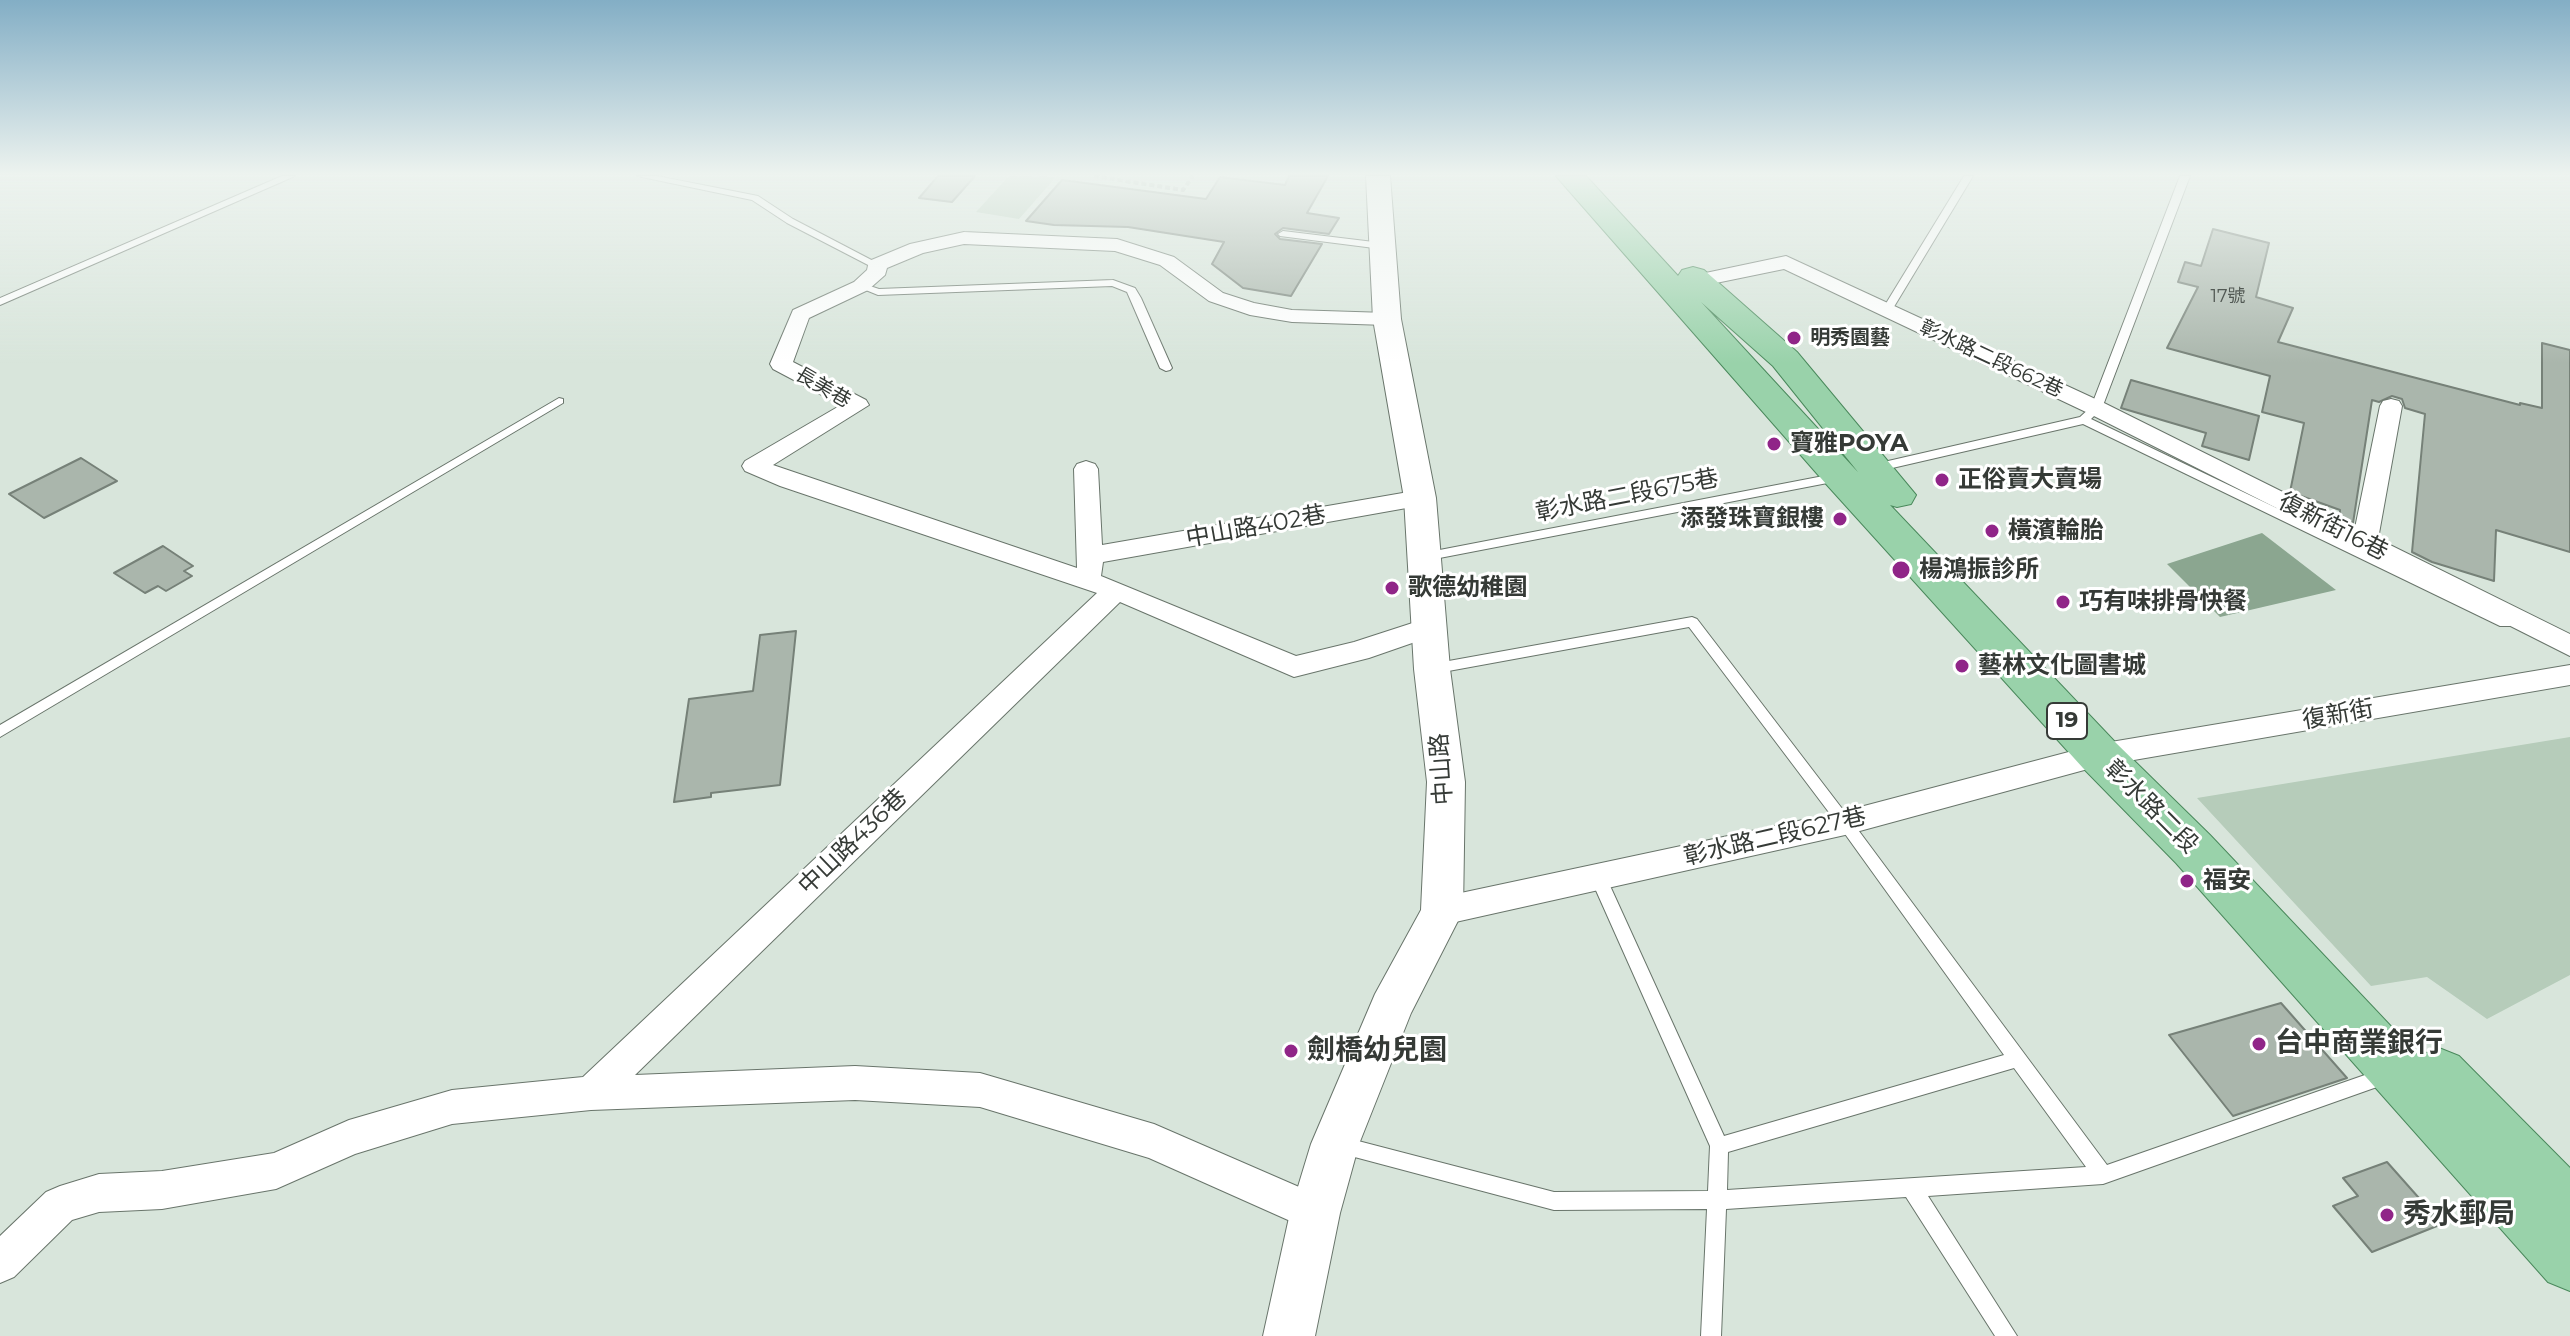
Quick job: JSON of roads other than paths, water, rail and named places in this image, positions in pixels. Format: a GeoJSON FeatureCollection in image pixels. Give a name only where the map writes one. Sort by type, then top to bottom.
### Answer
{"type":"FeatureCollection","features":[{"type":"Feature","properties":{"kind":"main road","name":"彰水路二段"},"geometry":{"type":"LineString","coordinates":[[1640,238],[1857,473],[2112,754],[2193,849],[2570,1260]]}},
{"type":"Feature","properties":{"kind":"main road","name":"彰水路二段"},"geometry":{"type":"LineString","coordinates":[[2112,754],[2570,1211]]}},
{"type":"Feature","properties":{"kind":"street"},"geometry":{"type":"LineString","coordinates":[[876,265],[917,248],[962,238]]}},
{"type":"Feature","properties":{"kind":"street"},"geometry":{"type":"LineString","coordinates":[[972,238],[1117,245],[1167,261],[1216,297],[1250,309],[1292,316],[1387,319]]}},
{"type":"Feature","properties":{"kind":"street","name":"中山路"},"geometry":{"type":"LineString","coordinates":[[1289,1336],[1315,1213],[1335,1144],[1391,1008],[1442,911],[1446,782],[1432,669],[1420,498],[1387,319],[1382,238]]}},
{"type":"Feature","properties":{"kind":"street","name":"彰水路二段662巷"},"geometry":{"type":"LineString","coordinates":[[1682,284],[1786,262],[2090,414]]}},
{"type":"Feature","properties":{"kind":"street","name":"長美巷"},"geometry":{"type":"LineString","coordinates":[[876,265],[878,271],[861,286],[800,314],[781,364],[858,405],[754,466],[789,481],[1099,576]]}},
{"type":"Feature","properties":{"kind":"street"},"geometry":{"type":"LineString","coordinates":[[2365,543],[2391,406]]}},
{"type":"Feature","properties":{"kind":"street","name":"復新街16巷"},"geometry":{"type":"LineString","coordinates":[[2090,414],[2365,543],[2570,646]]}},
{"type":"Feature","properties":{"kind":"street"},"geometry":{"type":"LineString","coordinates":[[1086,469],[1099,576],[1294,667],[1359,651],[1431,626]]}},
{"type":"Feature","properties":{"kind":"street","name":"中山路402巷"},"geometry":{"type":"LineString","coordinates":[[1099,576],[1420,498]]}},
{"type":"Feature","properties":{"kind":"street","name":"中山路436巷"},"geometry":{"type":"LineString","coordinates":[[591,1093],[1099,576]]}},
{"type":"Feature","properties":{"kind":"street","name":"復新街"},"geometry":{"type":"LineString","coordinates":[[2112,754],[2570,675]]}},
{"type":"Feature","properties":{"kind":"street","name":"彰水路二段627巷"},"geometry":{"type":"LineString","coordinates":[[1442,911],[1845,823],[2112,754]]}},
{"type":"Feature","properties":{"kind":"street"},"geometry":{"type":"LineString","coordinates":[[0,1263],[60,1205],[99,1193],[162,1190],[276,1171],[349,1138],[452,1107],[591,1093],[855,1083],[980,1090],[1154,1142],[1315,1213]]}},
{"type":"Feature","properties":{"kind":"lane"},"geometry":{"type":"LineString","coordinates":[[0,302],[147,238]]}},
{"type":"Feature","properties":{"kind":"lane"},"geometry":{"type":"LineString","coordinates":[[824,238],[876,265]]}},
{"type":"Feature","properties":{"kind":"lane"},"geometry":{"type":"LineString","coordinates":[[1319,238],[1382,246]]}},
{"type":"Feature","properties":{"kind":"lane","name":"彰水路二段662巷"},"geometry":{"type":"LineString","coordinates":[[1887,310],[1931,238]]}},
{"type":"Feature","properties":{"kind":"lane"},"geometry":{"type":"LineString","coordinates":[[2160,238],[2090,414],[2570,654]]}},
{"type":"Feature","properties":{"kind":"lane"},"geometry":{"type":"LineString","coordinates":[[861,286],[878,292],[1113,283],[1131,290],[1136,298],[1166,368]]}},
{"type":"Feature","properties":{"kind":"lane"},"geometry":{"type":"LineString","coordinates":[[0,732],[559,401]]}},
{"type":"Feature","properties":{"kind":"lane","name":"彰水路二段675巷"},"geometry":{"type":"LineString","coordinates":[[1422,558],[1857,473],[2090,414]]}},
{"type":"Feature","properties":{"kind":"lane"},"geometry":{"type":"LineString","coordinates":[[1432,669],[1692,622],[1845,823],[2103,1175]]}},
{"type":"Feature","properties":{"kind":"lane"},"geometry":{"type":"LineString","coordinates":[[1598,877],[1719,1146],[1711,1336]]}},
{"type":"Feature","properties":{"kind":"lane"},"geometry":{"type":"LineString","coordinates":[[1719,1146],[2018,1059]]}},
{"type":"Feature","properties":{"kind":"lane"},"geometry":{"type":"LineString","coordinates":[[1335,1144],[1554,1201],[1715,1200],[2103,1175],[2397,1072]]}},
{"type":"Feature","properties":{"kind":"lane"},"geometry":{"type":"LineString","coordinates":[[1911,1187],[2007,1336]]}},
{"type":"Feature","properties":{"kind":"place","name":"明秀園藝"},"geometry":{"type":"Point","coordinates":[1794,338]}},
{"type":"Feature","properties":{"kind":"place","name":"寶雅POYA"},"geometry":{"type":"Point","coordinates":[1774,444]}},
{"type":"Feature","properties":{"kind":"place","name":"正俗賣大賣場"},"geometry":{"type":"Point","coordinates":[1942,480]}},
{"type":"Feature","properties":{"kind":"place","name":"添發珠寶銀樓"},"geometry":{"type":"Point","coordinates":[1840,519]}},
{"type":"Feature","properties":{"kind":"place","name":"橫濱輪胎"},"geometry":{"type":"Point","coordinates":[1992,531]}},
{"type":"Feature","properties":{"kind":"place","name":"楊鴻振診所"},"geometry":{"type":"Point","coordinates":[1901,570]}},
{"type":"Feature","properties":{"kind":"place","name":"歌德幼稚園"},"geometry":{"type":"Point","coordinates":[1392,588]}},
{"type":"Feature","properties":{"kind":"place","name":"巧有味排骨快餐"},"geometry":{"type":"Point","coordinates":[2063,602]}},
{"type":"Feature","properties":{"kind":"place","name":"藝林文化圖書城"},"geometry":{"type":"Point","coordinates":[1962,666]}},
{"type":"Feature","properties":{"kind":"place","name":"福安"},"geometry":{"type":"Point","coordinates":[2187,881]}},
{"type":"Feature","properties":{"kind":"place","name":"台中商業銀行"},"geometry":{"type":"Point","coordinates":[2259,1044]}},
{"type":"Feature","properties":{"kind":"place","name":"劍橋幼兒園"},"geometry":{"type":"Point","coordinates":[1291,1051]}},
{"type":"Feature","properties":{"kind":"place","name":"秀水郵局"},"geometry":{"type":"Point","coordinates":[2387,1215]}}]}
